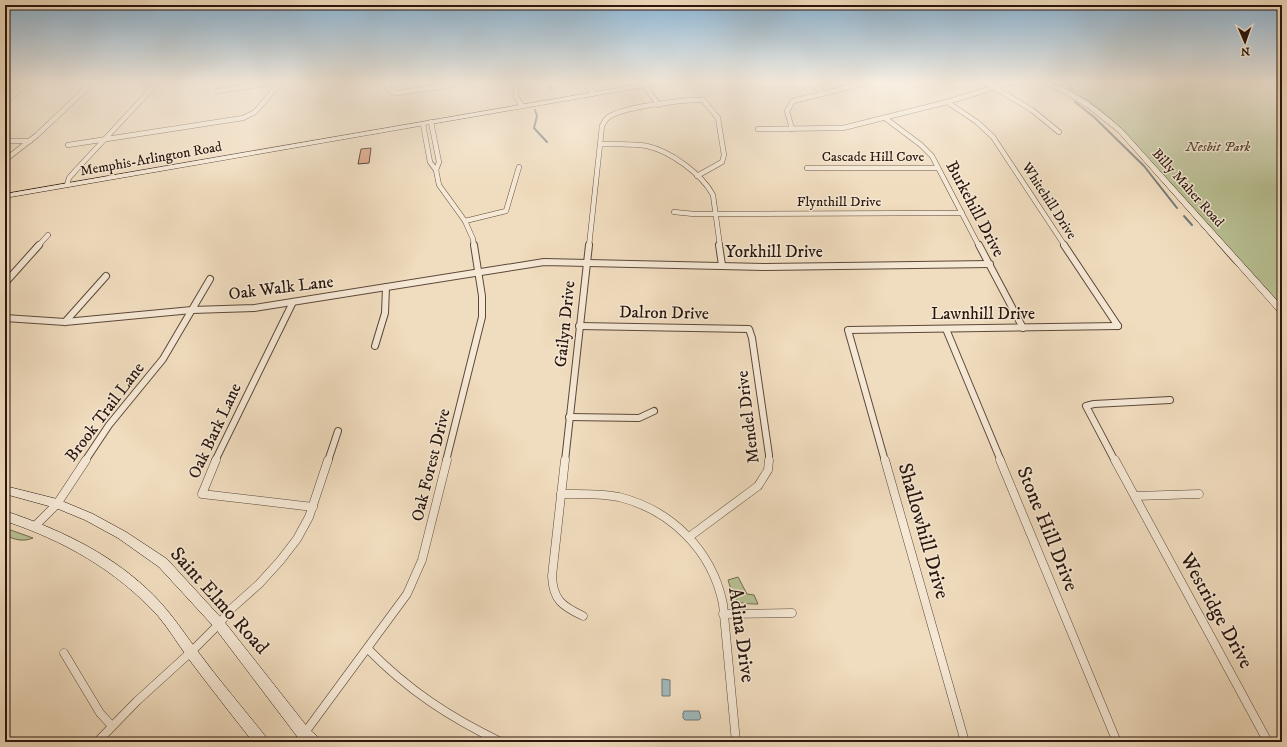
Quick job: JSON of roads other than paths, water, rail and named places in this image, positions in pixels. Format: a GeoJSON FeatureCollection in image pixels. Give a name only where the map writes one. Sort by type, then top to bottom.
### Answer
{"type":"FeatureCollection","features":[{"type":"Feature","properties":{"kind":"main road","name":"Memphis-Arlington Road"},"geometry":{"type":"LineString","coordinates":[[5,196],[455,118]]}},
{"type":"Feature","properties":{"kind":"main road","name":"Billy Maher Road"},"geometry":{"type":"LineString","coordinates":[[1107,118],[1129,140],[1282,311]]}},
{"type":"Feature","properties":{"kind":"main road","name":"Saint Elmo Road"},"geometry":{"type":"LineString","coordinates":[[5,490],[57,504],[108,527],[163,562],[219,624],[301,738],[313,742]]}},
{"type":"Feature","properties":{"kind":"main road"},"geometry":{"type":"LineString","coordinates":[[5,516],[35,526],[77,546],[102,561],[141,591],[170,621],[261,742]]}},
{"type":"Feature","properties":{"kind":"street"},"geometry":{"type":"LineString","coordinates":[[5,160],[30,141],[55,118]]}},
{"type":"Feature","properties":{"kind":"street"},"geometry":{"type":"LineString","coordinates":[[67,186],[70,176],[125,118]]}},
{"type":"Feature","properties":{"kind":"street"},"geometry":{"type":"LineString","coordinates":[[68,145],[104,141],[244,118]]}},
{"type":"Feature","properties":{"kind":"street","name":"Gailyn Drive"},"geometry":{"type":"LineString","coordinates":[[583,616],[568,609],[559,602],[552,585],[569,417],[602,126],[608,118]]}},
{"type":"Feature","properties":{"kind":"street","name":"Gailyn Drive"},"geometry":{"type":"LineString","coordinates":[[697,176],[718,166],[722,162],[724,155],[718,118]]}},
{"type":"Feature","properties":{"kind":"street"},"geometry":{"type":"LineString","coordinates":[[789,118],[792,129]]}},
{"type":"Feature","properties":{"kind":"street"},"geometry":{"type":"LineString","coordinates":[[758,129],[838,129],[884,118]]}},
{"type":"Feature","properties":{"kind":"street","name":"Burkehill Drive"},"geometry":{"type":"LineString","coordinates":[[884,118],[926,149],[932,156],[1023,328]]}},
{"type":"Feature","properties":{"kind":"street","name":"Whitehill Drive"},"geometry":{"type":"LineString","coordinates":[[971,118],[993,137],[1118,326]]}},
{"type":"Feature","properties":{"kind":"street"},"geometry":{"type":"LineString","coordinates":[[1042,118],[1059,132]]}},
{"type":"Feature","properties":{"kind":"street","name":"Oak Forest Drive"},"geometry":{"type":"LineString","coordinates":[[431,122],[439,162],[436,170]]}},
{"type":"Feature","properties":{"kind":"street","name":"Oak Forest Drive"},"geometry":{"type":"LineString","coordinates":[[301,738],[407,594],[422,560],[483,313],[482,296],[473,238],[465,221],[439,185],[436,170],[430,162],[423,124]]}},
{"type":"Feature","properties":{"kind":"street"},"geometry":{"type":"LineString","coordinates":[[5,141],[30,141]]}},
{"type":"Feature","properties":{"kind":"street"},"geometry":{"type":"LineString","coordinates":[[600,144],[642,145],[657,149],[697,176],[710,188],[722,265]]}},
{"type":"Feature","properties":{"kind":"street"},"geometry":{"type":"LineString","coordinates":[[465,221],[506,211],[519,167]]}},
{"type":"Feature","properties":{"kind":"street","name":"Cascade Hill Cove"},"geometry":{"type":"LineString","coordinates":[[807,168],[938,168]]}},
{"type":"Feature","properties":{"kind":"street","name":"Flynthill Drive"},"geometry":{"type":"LineString","coordinates":[[674,212],[689,214],[962,213]]}},
{"type":"Feature","properties":{"kind":"street"},"geometry":{"type":"LineString","coordinates":[[5,283],[48,235]]}},
{"type":"Feature","properties":{"kind":"street","name":"Oak Walk Lane"},"geometry":{"type":"LineString","coordinates":[[5,318],[65,322],[192,310],[254,308],[544,262],[558,263]]}},
{"type":"Feature","properties":{"kind":"street","name":"Yorkhill Drive"},"geometry":{"type":"LineString","coordinates":[[558,263],[765,267],[990,264]]}},
{"type":"Feature","properties":{"kind":"street"},"geometry":{"type":"LineString","coordinates":[[65,322],[106,276]]}},
{"type":"Feature","properties":{"kind":"street","name":"Brook Trail Lane"},"geometry":{"type":"LineString","coordinates":[[35,526],[57,504],[109,424],[163,359],[210,280]]}},
{"type":"Feature","properties":{"kind":"street"},"geometry":{"type":"LineString","coordinates":[[375,346],[385,313],[386,287]]}},
{"type":"Feature","properties":{"kind":"street","name":"Oak Bark Lane"},"geometry":{"type":"LineString","coordinates":[[293,302],[212,468],[202,494],[313,507]]}},
{"type":"Feature","properties":{"kind":"street","name":"Dalron Drive"},"geometry":{"type":"LineString","coordinates":[[579,326],[748,330]]}},
{"type":"Feature","properties":{"kind":"street","name":"Lawnhill Drive"},"geometry":{"type":"LineString","coordinates":[[848,330],[1118,326]]}},
{"type":"Feature","properties":{"kind":"street","name":"Stone Hill Drive"},"geometry":{"type":"LineString","coordinates":[[946,329],[1116,742]]}},
{"type":"Feature","properties":{"kind":"street","name":"Mendel Drive"},"geometry":{"type":"LineString","coordinates":[[689,537],[758,486],[768,470],[770,455],[752,338],[748,330]]}},
{"type":"Feature","properties":{"kind":"street","name":"Shallowhill Drive"},"geometry":{"type":"LineString","coordinates":[[848,330],[965,742]]}},
{"type":"Feature","properties":{"kind":"street","name":"Westridge Drive"},"geometry":{"type":"LineString","coordinates":[[1170,400],[1094,404],[1086,406],[1268,742]]}},
{"type":"Feature","properties":{"kind":"street"},"geometry":{"type":"LineString","coordinates":[[569,417],[639,418],[654,411]]}},
{"type":"Feature","properties":{"kind":"street"},"geometry":{"type":"LineString","coordinates":[[97,742],[192,651],[219,624],[231,609],[259,584],[280,562],[297,539],[313,507],[338,431]]}},
{"type":"Feature","properties":{"kind":"street","name":"Adina Drive"},"geometry":{"type":"LineString","coordinates":[[561,494],[602,495],[632,501],[648,507],[662,515],[689,537],[700,550],[719,589],[723,614],[736,742]]}},
{"type":"Feature","properties":{"kind":"street"},"geometry":{"type":"LineString","coordinates":[[1135,496],[1199,494]]}},
{"type":"Feature","properties":{"kind":"street"},"geometry":{"type":"LineString","coordinates":[[723,614],[792,613]]}},
{"type":"Feature","properties":{"kind":"street"},"geometry":{"type":"LineString","coordinates":[[368,649],[392,674],[419,696],[453,718],[500,742]]}},
{"type":"Feature","properties":{"kind":"street"},"geometry":{"type":"LineString","coordinates":[[64,653],[100,713],[112,726]]}},
{"type":"Feature","properties":{"kind":"water"},"geometry":{"type":"Polygon","coordinates":[[[662,679],[670,680],[670,696],[662,696],[662,679]]]}},
{"type":"Feature","properties":{"kind":"water"},"geometry":{"type":"Polygon","coordinates":[[[684,711],[699,711],[701,718],[699,720],[685,720],[683,718],[684,711]]]}},
{"type":"Feature","properties":{"kind":"waterway"},"geometry":{"type":"LineString","coordinates":[[537,118],[534,128],[547,142]]}},
{"type":"Feature","properties":{"kind":"waterway"},"geometry":{"type":"LineString","coordinates":[[1095,118],[1144,166],[1177,208]]}},
{"type":"Feature","properties":{"kind":"waterway"},"geometry":{"type":"LineString","coordinates":[[1184,216],[1192,225]]}},
{"type":"Feature","properties":{"kind":"park label","name":"Nesbit Park"},"geometry":{"type":"Point","coordinates":[1218,147]}}]}
